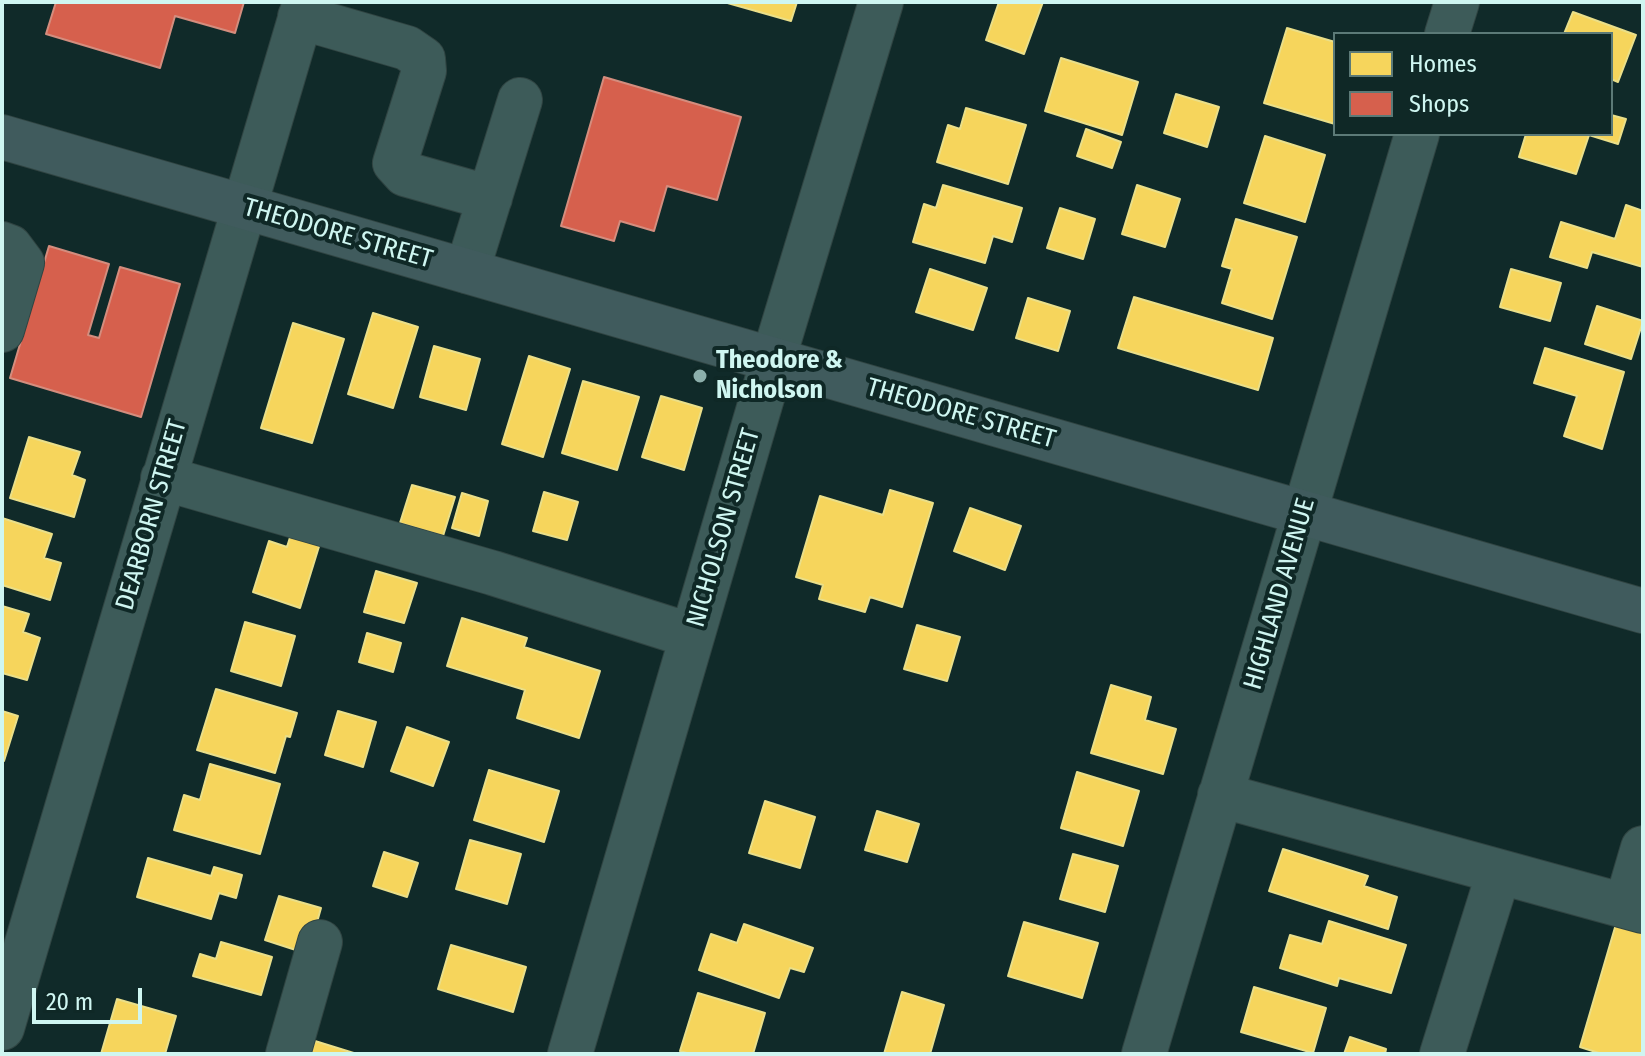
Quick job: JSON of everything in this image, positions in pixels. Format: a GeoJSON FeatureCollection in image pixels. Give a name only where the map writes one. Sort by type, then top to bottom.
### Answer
{"type":"FeatureCollection","features":[{"type":"Feature","properties":{"kind":"main road","name":"THEODORE STREET"},"geometry":{"type":"LineString","coordinates":[[2,137],[1304,513],[1640,600]]}},
{"type":"Feature","properties":{"kind":"street","name":"NICHOLSON STREET"},"geometry":{"type":"LineString","coordinates":[[570,1054],[881,2]]}},
{"type":"Feature","properties":{"kind":"street"},"geometry":{"type":"LineString","coordinates":[[1448,32],[1457,2]]}},
{"type":"Feature","properties":{"kind":"street"},"geometry":{"type":"LineString","coordinates":[[302,10],[407,48],[423,59],[424,71],[395,163],[405,174],[490,198]]}},
{"type":"Feature","properties":{"kind":"street","name":"DEARBORN STREET"},"geometry":{"type":"LineString","coordinates":[[2,1028],[302,10]]}},
{"type":"Feature","properties":{"kind":"street"},"geometry":{"type":"LineString","coordinates":[[467,271],[520,100]]}},
{"type":"Feature","properties":{"kind":"street","name":"HIGHLAND AVENUE"},"geometry":{"type":"LineString","coordinates":[[1144,1054],[1416,136]]}},
{"type":"Feature","properties":{"kind":"street"},"geometry":{"type":"LineString","coordinates":[[2,244],[10,247],[22,263],[2,330]]}},
{"type":"Feature","properties":{"kind":"street"},"geometry":{"type":"LineString","coordinates":[[163,478],[493,573],[692,636]]}},
{"type":"Feature","properties":{"kind":"street"},"geometry":{"type":"LineString","coordinates":[[1220,795],[1634,909],[1643,848]]}},
{"type":"Feature","properties":{"kind":"street"},"geometry":{"type":"LineString","coordinates":[[1442,1054],[1499,872]]}},
{"type":"Feature","properties":{"kind":"street"},"geometry":{"type":"LineString","coordinates":[[288,1054],[320,942]]}},
{"type":"Feature","properties":{"kind":"building: Homes"},"geometry":{"type":"Polygon","coordinates":[[[724,2],[797,2],[791,21],[724,2]]]}},
{"type":"Feature","properties":{"kind":"building: Homes"},"geometry":{"type":"Polygon","coordinates":[[[999,2],[1043,2],[1024,54],[986,40],[999,2]]]}},
{"type":"Feature","properties":{"kind":"building: Homes"},"geometry":{"type":"Polygon","coordinates":[[[1573,12],[1636,35],[1618,82],[1613,80],[1613,32],[1565,32],[1573,12]]]}},
{"type":"Feature","properties":{"kind":"building: Homes"},"geometry":{"type":"Polygon","coordinates":[[[1287,28],[1333,41],[1333,123],[1264,103],[1287,28]]]}},
{"type":"Feature","properties":{"kind":"building: Homes"},"geometry":{"type":"Polygon","coordinates":[[[1061,58],[1138,82],[1122,135],[1045,111],[1061,58]]]}},
{"type":"Feature","properties":{"kind":"building: Homes"},"geometry":{"type":"Polygon","coordinates":[[[1176,94],[1219,107],[1207,147],[1164,133],[1176,94]]]}},
{"type":"Feature","properties":{"kind":"building: Homes"},"geometry":{"type":"Polygon","coordinates":[[[966,108],[1026,125],[1008,184],[937,162],[948,125],[960,129],[966,108]]]}},
{"type":"Feature","properties":{"kind":"building: Homes"},"geometry":{"type":"Polygon","coordinates":[[[1613,116],[1626,119],[1618,144],[1592,136],[1613,136],[1613,116]]]}},
{"type":"Feature","properties":{"kind":"building: Homes"},"geometry":{"type":"Polygon","coordinates":[[[1086,129],[1121,142],[1112,168],[1077,156],[1086,129]]]}},
{"type":"Feature","properties":{"kind":"building: Homes"},"geometry":{"type":"Polygon","coordinates":[[[1265,136],[1325,155],[1305,222],[1244,203],[1265,136]]]}},
{"type":"Feature","properties":{"kind":"building: Homes"},"geometry":{"type":"Polygon","coordinates":[[[1525,136],[1589,136],[1576,174],[1519,157],[1525,136]]]}},
{"type":"Feature","properties":{"kind":"building: Homes"},"geometry":{"type":"Polygon","coordinates":[[[943,185],[1022,208],[1012,242],[993,236],[985,263],[913,242],[924,204],[936,208],[943,185]]]}},
{"type":"Feature","properties":{"kind":"building: Homes"},"geometry":{"type":"Polygon","coordinates":[[[1137,185],[1180,199],[1165,247],[1122,234],[1137,185]]]}},
{"type":"Feature","properties":{"kind":"building: Homes"},"geometry":{"type":"Polygon","coordinates":[[[1626,205],[1643,211],[1643,267],[1592,252],[1587,268],[1550,257],[1561,222],[1615,239],[1626,205]]]}},
{"type":"Feature","properties":{"kind":"building: Homes"},"geometry":{"type":"Polygon","coordinates":[[[1060,208],[1095,219],[1083,259],[1047,248],[1060,208]]]}},
{"type":"Feature","properties":{"kind":"building: Homes"},"geometry":{"type":"Polygon","coordinates":[[[1236,219],[1297,237],[1272,319],[1222,303],[1232,269],[1222,266],[1236,219]]]}},
{"type":"Feature","properties":{"kind":"building: Homes"},"geometry":{"type":"Polygon","coordinates":[[[930,269],[987,288],[973,330],[916,312],[930,269]]]}},
{"type":"Feature","properties":{"kind":"building: Homes"},"geometry":{"type":"Polygon","coordinates":[[[1511,269],[1561,283],[1550,321],[1500,307],[1511,269]]]}},
{"type":"Feature","properties":{"kind":"building: Homes"},"geometry":{"type":"Polygon","coordinates":[[[1134,297],[1273,338],[1258,390],[1118,348],[1134,297]]]}},
{"type":"Feature","properties":{"kind":"building: Homes"},"geometry":{"type":"Polygon","coordinates":[[[1028,298],[1070,311],[1058,351],[1016,338],[1028,298]]]}},
{"type":"Feature","properties":{"kind":"building: Homes"},"geometry":{"type":"Polygon","coordinates":[[[1597,306],[1643,321],[1631,359],[1585,344],[1597,306]]]}},
{"type":"Feature","properties":{"kind":"building: Homes"},"geometry":{"type":"Polygon","coordinates":[[[373,313],[418,327],[393,408],[348,394],[373,313]]]}},
{"type":"Feature","properties":{"kind":"building: Homes"},"geometry":{"type":"Polygon","coordinates":[[[293,323],[344,339],[312,443],[261,428],[293,323]]]}},
{"type":"Feature","properties":{"kind":"building: Homes"},"geometry":{"type":"Polygon","coordinates":[[[434,346],[480,359],[466,410],[420,397],[434,346]]]}},
{"type":"Feature","properties":{"kind":"building: Homes"},"geometry":{"type":"Polygon","coordinates":[[[1545,348],[1624,372],[1602,449],[1564,436],[1577,396],[1534,383],[1545,348]]]}},
{"type":"Feature","properties":{"kind":"building: Homes"},"geometry":{"type":"Polygon","coordinates":[[[529,356],[570,369],[543,457],[502,444],[529,356]]]}},
{"type":"Feature","properties":{"kind":"building: Homes"},"geometry":{"type":"Polygon","coordinates":[[[583,381],[639,397],[617,470],[562,453],[583,381]]]}},
{"type":"Feature","properties":{"kind":"building: Homes"},"geometry":{"type":"Polygon","coordinates":[[[661,396],[702,408],[684,470],[642,457],[661,396]]]}},
{"type":"Feature","properties":{"kind":"building: Homes"},"geometry":{"type":"Polygon","coordinates":[[[29,437],[80,452],[72,475],[85,480],[74,517],[10,498],[29,437]]]}},
{"type":"Feature","properties":{"kind":"building: Homes"},"geometry":{"type":"Polygon","coordinates":[[[412,485],[455,497],[443,536],[400,523],[412,485]]]}},
{"type":"Feature","properties":{"kind":"building: Homes"},"geometry":{"type":"Polygon","coordinates":[[[890,490],[933,503],[902,607],[870,597],[865,612],[819,599],[823,585],[796,577],[820,496],[883,515],[890,490]]]}},
{"type":"Feature","properties":{"kind":"building: Homes"},"geometry":{"type":"Polygon","coordinates":[[[544,492],[578,502],[567,540],[533,531],[544,492]]]}},
{"type":"Feature","properties":{"kind":"building: Homes"},"geometry":{"type":"Polygon","coordinates":[[[462,493],[488,501],[479,536],[452,528],[462,493]]]}},
{"type":"Feature","properties":{"kind":"building: Homes"},"geometry":{"type":"Polygon","coordinates":[[[970,508],[1021,526],[1005,570],[954,551],[970,508]]]}},
{"type":"Feature","properties":{"kind":"building: Homes"},"geometry":{"type":"Polygon","coordinates":[[[2,518],[52,534],[44,558],[61,563],[50,600],[2,585],[2,518]]]}},
{"type":"Feature","properties":{"kind":"building: Homes"},"geometry":{"type":"Polygon","coordinates":[[[292,531],[321,540],[300,608],[253,592],[269,541],[287,547],[292,531]]]}},
{"type":"Feature","properties":{"kind":"building: Homes"},"geometry":{"type":"Polygon","coordinates":[[[376,571],[417,583],[404,623],[364,612],[376,571]]]}},
{"type":"Feature","properties":{"kind":"building: Homes"},"geometry":{"type":"Polygon","coordinates":[[[2,606],[29,614],[23,632],[40,638],[27,680],[2,673],[2,606]]]}},
{"type":"Feature","properties":{"kind":"building: Homes"},"geometry":{"type":"Polygon","coordinates":[[[462,618],[527,638],[524,647],[600,671],[579,738],[517,718],[525,690],[447,666],[462,618]]]}},
{"type":"Feature","properties":{"kind":"building: Homes"},"geometry":{"type":"Polygon","coordinates":[[[245,622],[295,636],[281,686],[231,671],[245,622]]]}},
{"type":"Feature","properties":{"kind":"building: Homes"},"geometry":{"type":"Polygon","coordinates":[[[917,625],[960,637],[947,681],[904,669],[917,625]]]}},
{"type":"Feature","properties":{"kind":"building: Homes"},"geometry":{"type":"Polygon","coordinates":[[[367,633],[401,643],[393,672],[359,662],[367,633]]]}},
{"type":"Feature","properties":{"kind":"building: Homes"},"geometry":{"type":"Polygon","coordinates":[[[1111,685],[1151,697],[1145,720],[1176,729],[1163,774],[1091,753],[1111,685]]]}},
{"type":"Feature","properties":{"kind":"building: Homes"},"geometry":{"type":"Polygon","coordinates":[[[216,689],[297,713],[290,737],[286,736],[275,773],[197,750],[216,689]]]}},
{"type":"Feature","properties":{"kind":"building: Homes"},"geometry":{"type":"Polygon","coordinates":[[[2,711],[18,716],[4,761],[2,760],[2,711]]]}},
{"type":"Feature","properties":{"kind":"building: Homes"},"geometry":{"type":"Polygon","coordinates":[[[338,711],[376,722],[363,767],[325,755],[338,711]]]}},
{"type":"Feature","properties":{"kind":"building: Homes"},"geometry":{"type":"Polygon","coordinates":[[[407,727],[449,742],[433,786],[391,771],[407,727]]]}},
{"type":"Feature","properties":{"kind":"building: Homes"},"geometry":{"type":"Polygon","coordinates":[[[210,764],[280,784],[260,854],[174,830],[184,795],[200,800],[210,764]]]}},
{"type":"Feature","properties":{"kind":"building: Homes"},"geometry":{"type":"Polygon","coordinates":[[[489,770],[559,791],[544,842],[474,820],[489,770]]]}},
{"type":"Feature","properties":{"kind":"building: Homes"},"geometry":{"type":"Polygon","coordinates":[[[1077,772],[1139,791],[1123,846],[1061,828],[1077,772]]]}},
{"type":"Feature","properties":{"kind":"building: Homes"},"geometry":{"type":"Polygon","coordinates":[[[765,801],[815,817],[800,868],[749,853],[765,801]]]}},
{"type":"Feature","properties":{"kind":"building: Homes"},"geometry":{"type":"Polygon","coordinates":[[[877,811],[919,824],[907,862],[865,850],[877,811]]]}},
{"type":"Feature","properties":{"kind":"building: Homes"},"geometry":{"type":"Polygon","coordinates":[[[470,840],[521,854],[507,904],[456,889],[470,840]]]}},
{"type":"Feature","properties":{"kind":"building: Homes"},"geometry":{"type":"Polygon","coordinates":[[[1283,849],[1368,876],[1364,886],[1397,897],[1388,929],[1269,891],[1283,849]]]}},
{"type":"Feature","properties":{"kind":"building: Homes"},"geometry":{"type":"Polygon","coordinates":[[[384,852],[418,863],[407,897],[373,886],[384,852]]]}},
{"type":"Feature","properties":{"kind":"building: Homes"},"geometry":{"type":"Polygon","coordinates":[[[1073,854],[1118,866],[1105,912],[1060,899],[1073,854]]]}},
{"type":"Feature","properties":{"kind":"building: Homes"},"geometry":{"type":"Polygon","coordinates":[[[148,858],[211,876],[214,867],[242,875],[236,898],[219,893],[211,919],[137,897],[148,858]]]}},
{"type":"Feature","properties":{"kind":"building: Homes"},"geometry":{"type":"Polygon","coordinates":[[[279,896],[321,908],[308,954],[265,940],[279,896]]]}},
{"type":"Feature","properties":{"kind":"building: Homes"},"geometry":{"type":"Polygon","coordinates":[[[1329,921],[1406,945],[1391,993],[1339,978],[1337,986],[1280,968],[1290,935],[1322,944],[1329,921]]]}},
{"type":"Feature","properties":{"kind":"building: Homes"},"geometry":{"type":"Polygon","coordinates":[[[1024,922],[1098,943],[1082,998],[1008,976],[1024,922]]]}},
{"type":"Feature","properties":{"kind":"building: Homes"},"geometry":{"type":"Polygon","coordinates":[[[744,924],[813,948],[804,972],[790,968],[779,998],[699,970],[711,934],[737,943],[744,924]]]}},
{"type":"Feature","properties":{"kind":"building: Homes"},"geometry":{"type":"Polygon","coordinates":[[[1616,924],[1643,932],[1643,1054],[1602,1054],[1580,1047],[1616,924]]]}},
{"type":"Feature","properties":{"kind":"building: Homes"},"geometry":{"type":"Polygon","coordinates":[[[221,942],[272,957],[261,995],[193,976],[200,954],[216,959],[221,942]]]}},
{"type":"Feature","properties":{"kind":"building: Homes"},"geometry":{"type":"Polygon","coordinates":[[[451,945],[526,967],[513,1012],[438,989],[451,945]]]}},
{"type":"Feature","properties":{"kind":"building: Homes"},"geometry":{"type":"Polygon","coordinates":[[[1254,987],[1326,1008],[1313,1053],[1241,1032],[1254,987]]]}},
{"type":"Feature","properties":{"kind":"building: Homes"},"geometry":{"type":"Polygon","coordinates":[[[902,992],[944,1005],[930,1054],[884,1054],[902,992]]]}},
{"type":"Feature","properties":{"kind":"building: Homes"},"geometry":{"type":"Polygon","coordinates":[[[698,993],[765,1013],[753,1054],[690,1054],[680,1051],[698,993]]]}},
{"type":"Feature","properties":{"kind":"building: Homes"},"geometry":{"type":"Polygon","coordinates":[[[117,999],[176,1016],[165,1054],[101,1054],[117,999]]]}},
{"type":"Feature","properties":{"kind":"building: Homes"},"geometry":{"type":"Polygon","coordinates":[[[1350,1037],[1386,1049],[1385,1054],[1344,1054],[1350,1037]]]}},
{"type":"Feature","properties":{"kind":"building: Homes"},"geometry":{"type":"Polygon","coordinates":[[[315,1041],[357,1054],[311,1054],[315,1041]]]}},
{"type":"Feature","properties":{"kind":"building: Shops"},"geometry":{"type":"Polygon","coordinates":[[[56,2],[244,2],[235,33],[175,16],[160,68],[46,34],[56,2]]]}},
{"type":"Feature","properties":{"kind":"building: Shops"},"geometry":{"type":"Polygon","coordinates":[[[604,77],[741,117],[717,200],[667,186],[654,231],[620,221],[614,241],[561,226],[604,77]]]}},
{"type":"Feature","properties":{"kind":"building: Shops"},"geometry":{"type":"Polygon","coordinates":[[[49,246],[109,264],[88,335],[99,338],[120,267],[180,284],[141,417],[10,378],[49,246]]]}},
{"type":"Feature","properties":{"kind":"place","name":"Theodore & Nicholson"},"geometry":{"type":"Point","coordinates":[700,376]}}]}
